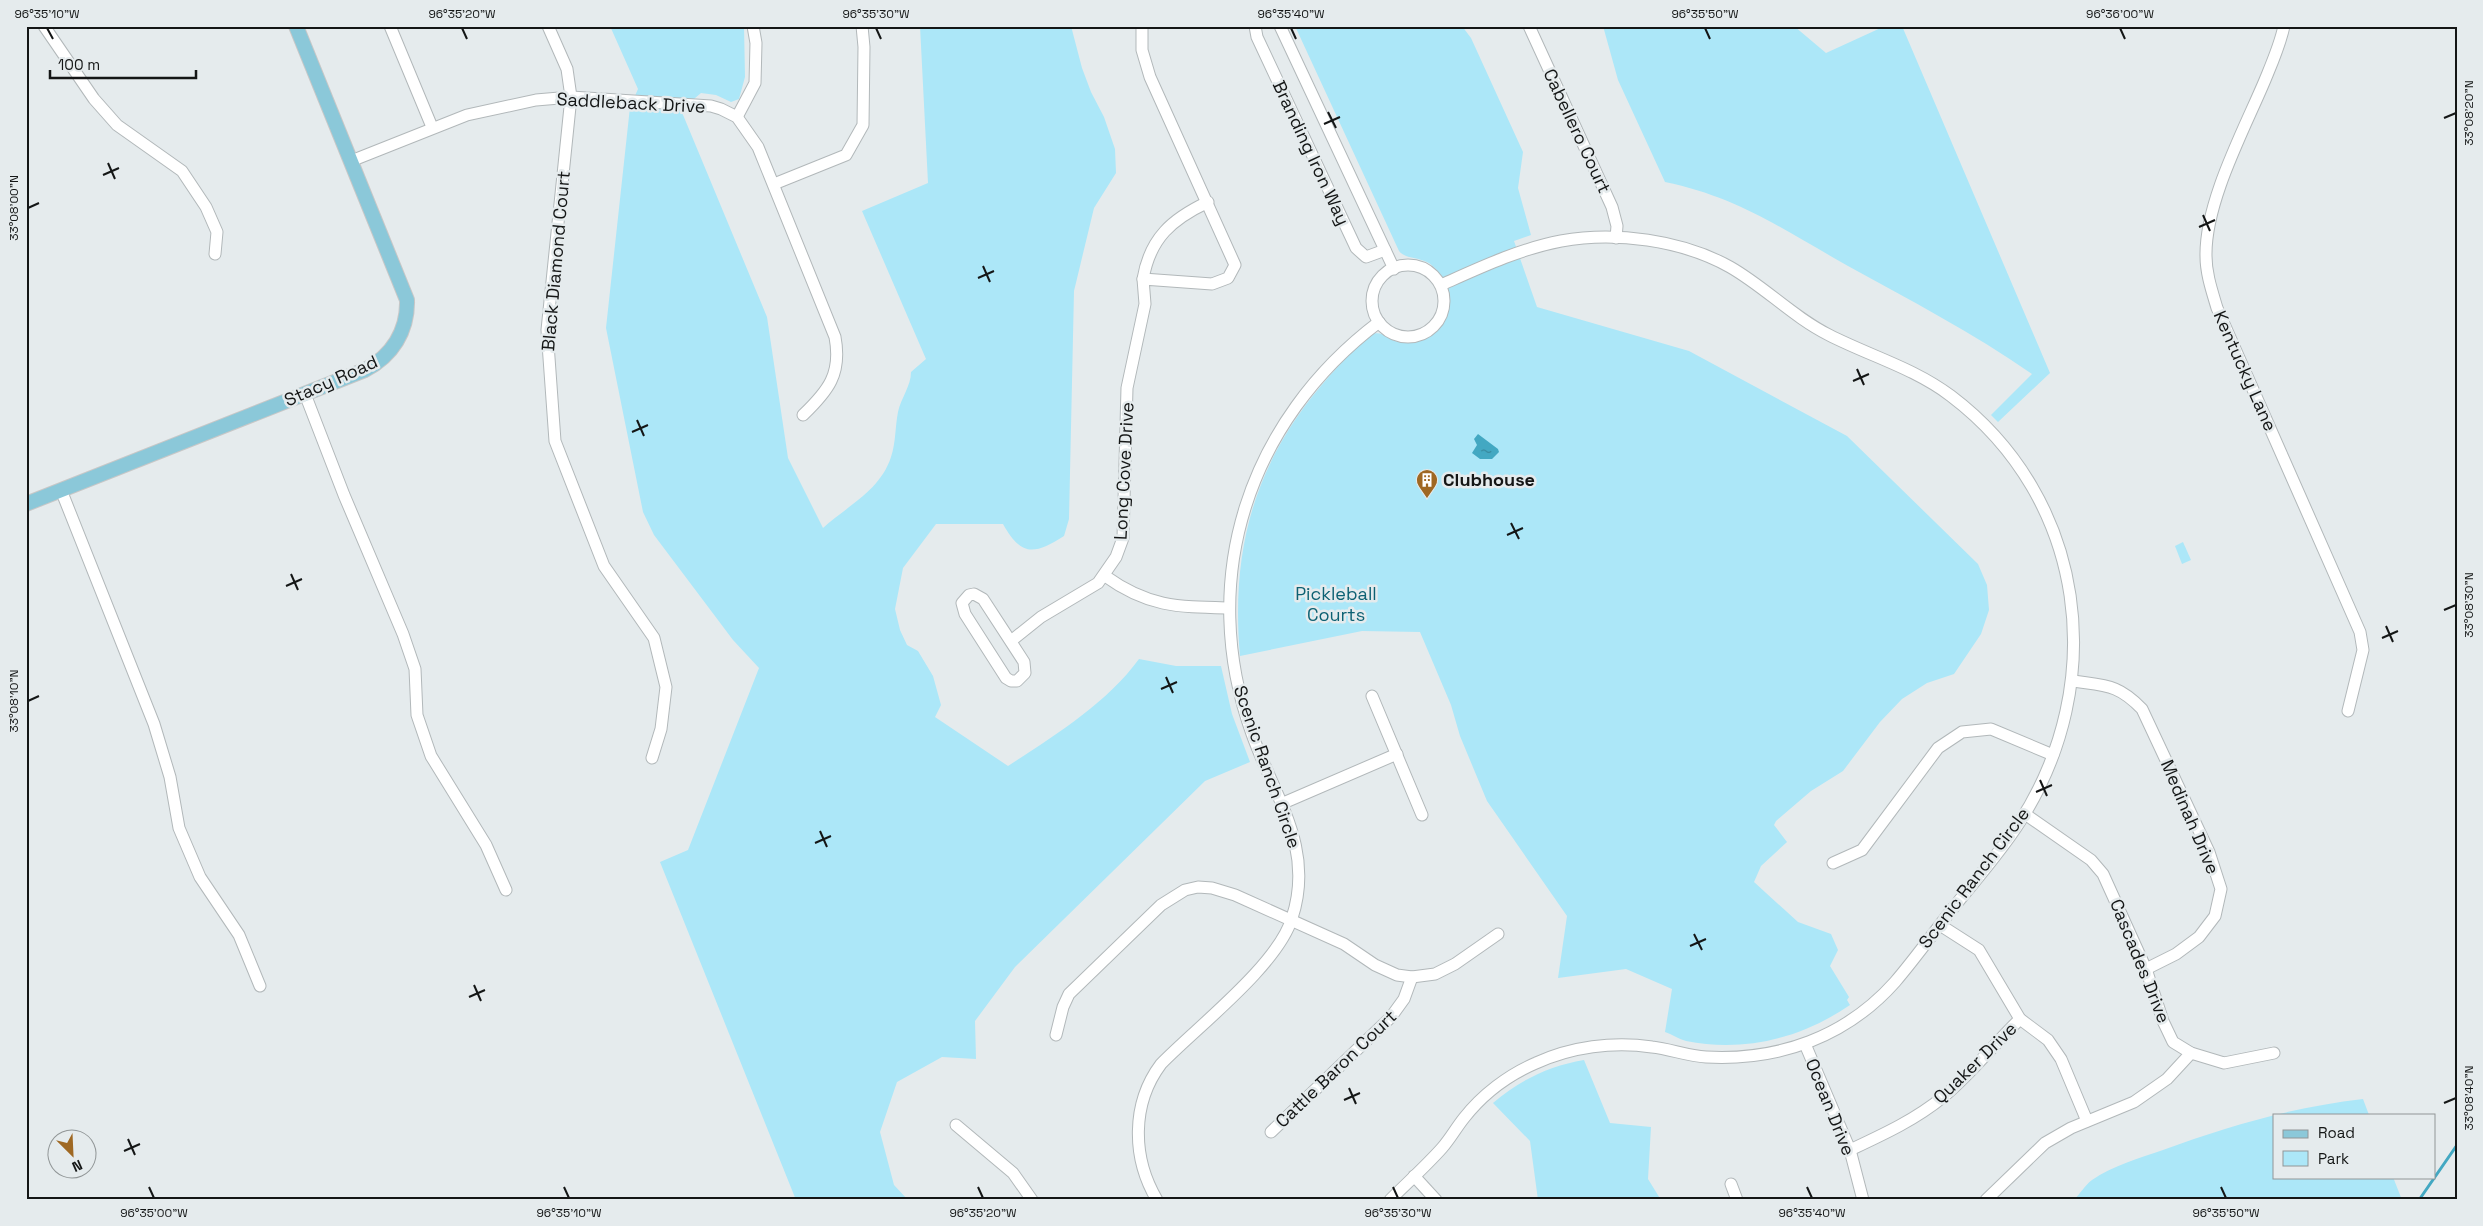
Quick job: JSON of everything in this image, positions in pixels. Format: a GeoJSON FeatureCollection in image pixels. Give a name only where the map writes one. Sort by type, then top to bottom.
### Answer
{"type":"FeatureCollection","features":[{"type":"Feature","properties":{"kind":"main road","name":"Stacy Road"},"geometry":{"type":"LineString","coordinates":[[26,504],[376,364],[389,354],[398,340],[407,314],[407,300],[296,26]]}},
{"type":"Feature","properties":{"kind":"street"},"geometry":{"type":"LineString","coordinates":[[44,26],[94,99],[117,125],[182,171],[206,207],[217,232],[216,254]]}},
{"type":"Feature","properties":{"kind":"street"},"geometry":{"type":"LineString","coordinates":[[390,26],[432,127]]}},
{"type":"Feature","properties":{"kind":"street","name":"Black Diamond Court"},"geometry":{"type":"LineString","coordinates":[[548,26],[567,69],[571,97],[547,330],[555,441],[604,566],[654,638],[666,687],[661,729],[652,758]]}},
{"type":"Feature","properties":{"kind":"street"},"geometry":{"type":"LineString","coordinates":[[737,117],[756,83],[756,43],[753,26]]}},
{"type":"Feature","properties":{"kind":"street"},"geometry":{"type":"LineString","coordinates":[[774,184],[846,156],[863,124],[864,47],[862,26]]}},
{"type":"Feature","properties":{"kind":"street"},"geometry":{"type":"LineString","coordinates":[[1142,26],[1142,50],[1150,77],[1233,256],[1235,265],[1228,278],[1212,284],[1143,279]]}},
{"type":"Feature","properties":{"kind":"street","name":"Branding Iron Way"},"geometry":{"type":"LineString","coordinates":[[1255,26],[1257,37],[1356,248],[1366,257],[1385,250]]}},
{"type":"Feature","properties":{"kind":"street"},"geometry":{"type":"LineString","coordinates":[[1280,26],[1394,269]]}},
{"type":"Feature","properties":{"kind":"street","name":"Cabellero Court"},"geometry":{"type":"LineString","coordinates":[[1529,26],[1612,208],[1617,226],[1616,238]]}},
{"type":"Feature","properties":{"kind":"street","name":"Kentucky Lane"},"geometry":{"type":"LineString","coordinates":[[2284,26],[2277,50],[2225,175],[2212,216],[2206,246],[2207,272],[2217,308],[2360,632],[2363,650],[2348,711]]}},
{"type":"Feature","properties":{"kind":"street","name":"Saddleback Drive"},"geometry":{"type":"LineString","coordinates":[[351,161],[432,127],[494,107],[536,100],[571,97],[711,106],[737,117],[752,136],[774,184],[830,324],[838,349],[837,362],[829,388],[803,415]]}},
{"type":"Feature","properties":{"kind":"street","name":"Long Cove Drive"},"geometry":{"type":"LineString","coordinates":[[1010,641],[1041,617],[1098,583],[1105,576],[1121,547],[1123,538],[1128,388],[1145,304],[1143,279],[1149,257],[1165,231],[1182,215],[1208,202]]}},
{"type":"Feature","properties":{"kind":"street","name":"Scenic Ranch Circle"},"geometry":{"type":"LineString","coordinates":[[1390,1200],[1441,1149],[1465,1117],[1488,1093],[1515,1074],[1559,1054],[1618,1044],[1654,1047],[1700,1056],[1727,1057],[1766,1054],[1805,1044],[1843,1026],[1870,1006],[1896,981],[2025,814],[2053,756],[2066,719],[2073,681],[2076,648],[2074,618],[2067,579],[2058,545],[2045,512],[2018,465],[1985,425],[1939,387],[1905,367],[1815,327],[1749,279],[1716,260],[1675,246],[1616,238],[1583,238],[1542,246],[1441,285]]}},
{"type":"Feature","properties":{"kind":"street"},"geometry":{"type":"LineString","coordinates":[[1410,266],[1426,270],[1441,285],[1444,302],[1440,320],[1432,329],[1410,338],[1398,336],[1387,330],[1379,322],[1372,302],[1374,292],[1385,274],[1394,269],[1410,266]]}},
{"type":"Feature","properties":{"kind":"street","name":"Scenic Ranch Circle"},"geometry":{"type":"LineString","coordinates":[[1157,1200],[1143,1168],[1138,1138],[1140,1111],[1148,1084],[1161,1064],[1265,962],[1292,920],[1299,883],[1297,845],[1253,737],[1241,700],[1232,656],[1229,608],[1235,546],[1240,522],[1248,496],[1267,453],[1292,409],[1304,393],[1343,351],[1379,322]]}},
{"type":"Feature","properties":{"kind":"street"},"geometry":{"type":"LineString","coordinates":[[305,394],[344,495],[404,634],[415,669],[417,715],[431,756],[486,845],[506,890]]}},
{"type":"Feature","properties":{"kind":"street"},"geometry":{"type":"LineString","coordinates":[[61,490],[154,724],[170,777],[180,828],[200,877],[239,935],[260,986]]}},
{"type":"Feature","properties":{"kind":"street"},"geometry":{"type":"LineString","coordinates":[[1105,576],[1137,596],[1152,601],[1184,606],[1229,608]]}},
{"type":"Feature","properties":{"kind":"street"},"geometry":{"type":"LineString","coordinates":[[969,595],[979,595],[1010,641],[1026,667],[1022,677],[1017,681],[1011,681],[1006,678],[962,608],[965,599],[969,595]]}},
{"type":"Feature","properties":{"kind":"street","name":"Medinah Drive"},"geometry":{"type":"LineString","coordinates":[[2073,681],[2109,686],[2127,694],[2142,710],[2209,852],[2221,889],[2215,916],[2199,938],[2176,954],[2146,969]]}},
{"type":"Feature","properties":{"kind":"street"},"geometry":{"type":"LineString","coordinates":[[1372,696],[1422,815]]}},
{"type":"Feature","properties":{"kind":"street"},"geometry":{"type":"LineString","coordinates":[[1833,863],[1862,850],[1938,748],[1962,732],[1991,729],[2053,756]]}},
{"type":"Feature","properties":{"kind":"street"},"geometry":{"type":"LineString","coordinates":[[1281,804],[1397,754]]}},
{"type":"Feature","properties":{"kind":"street","name":"Cascades Drive"},"geometry":{"type":"LineString","coordinates":[[2025,814],[2091,860],[2103,874],[2146,969],[2162,1021],[2173,1042],[2191,1052],[2224,1063],[2274,1053]]}},
{"type":"Feature","properties":{"kind":"street"},"geometry":{"type":"LineString","coordinates":[[1056,1035],[1063,1007],[1069,994],[1161,905],[1185,890],[1198,888],[1224,890],[1344,944],[1397,975],[1412,977],[1435,974],[1446,969],[1498,934]]}},
{"type":"Feature","properties":{"kind":"street"},"geometry":{"type":"LineString","coordinates":[[1940,925],[1979,950],[2020,1018],[2048,1040],[2061,1060],[2087,1121]]}},
{"type":"Feature","properties":{"kind":"street","name":"Cattle Baron Court"},"geometry":{"type":"LineString","coordinates":[[1271,1132],[1392,1017],[1404,999],[1412,977]]}},
{"type":"Feature","properties":{"kind":"street","name":"Quaker Drive"},"geometry":{"type":"LineString","coordinates":[[1850,1150],[1902,1126],[1942,1098],[1978,1064],[2020,1018]]}},
{"type":"Feature","properties":{"kind":"street","name":"Ocean Drive"},"geometry":{"type":"LineString","coordinates":[[1805,1044],[1850,1150],[1863,1200]]}},
{"type":"Feature","properties":{"kind":"street"},"geometry":{"type":"LineString","coordinates":[[1986,1200],[2045,1143],[2087,1121],[2134,1102],[2167,1079],[2191,1052]]}},
{"type":"Feature","properties":{"kind":"street"},"geometry":{"type":"LineString","coordinates":[[956,1126],[1013,1173],[1032,1200]]}},
{"type":"Feature","properties":{"kind":"street"},"geometry":{"type":"LineString","coordinates":[[1414,1176],[1436,1200]]}},
{"type":"Feature","properties":{"kind":"street"},"geometry":{"type":"LineString","coordinates":[[1731,1184],[1737,1200]]}},
{"type":"Feature","properties":{"kind":"green space"},"geometry":{"type":"Polygon","coordinates":[[[610,26],[744,26],[745,77],[739,99],[731,102],[716,95],[701,93],[681,110],[767,317],[788,458],[823,528],[871,489],[886,469],[893,451],[898,412],[911,377],[911,372],[926,359],[862,211],[928,183],[920,26],[1071,26],[1082,68],[1091,92],[1104,117],[1115,149],[1116,173],[1094,208],[1074,291],[1069,519],[1064,536],[1045,546],[1030,549],[1016,543],[1003,524],[936,524],[903,568],[895,609],[900,630],[907,645],[918,651],[933,676],[941,705],[935,717],[1008,766],[1061,731],[1095,705],[1126,675],[1139,659],[1176,666],[1221,666],[1232,714],[1250,762],[1205,781],[1015,967],[975,1021],[976,1059],[942,1057],[897,1082],[880,1132],[894,1185],[908,1200],[796,1200],[660,862],[688,850],[759,668],[733,640],[654,535],[643,512],[606,328],[630,107],[638,89],[610,26]]]}},
{"type":"Feature","properties":{"kind":"green space","name":"Pickleball Courts"},"geometry":{"type":"Polygon","coordinates":[[[1295,26],[1462,26],[1471,38],[1523,152],[1518,188],[1531,235],[1514,241],[1537,307],[1689,351],[1847,436],[1978,564],[1987,585],[1989,610],[1981,634],[1954,674],[1927,683],[1902,699],[1880,722],[1843,771],[1811,791],[1776,821],[1774,825],[1787,842],[1761,866],[1754,882],[1798,922],[1831,934],[1838,950],[1830,966],[1849,997],[1847,1000],[1850,1005],[1832,1017],[1792,1034],[1751,1044],[1729,1045],[1686,1041],[1665,1032],[1672,989],[1626,969],[1558,978],[1567,916],[1487,801],[1460,736],[1451,705],[1420,632],[1362,631],[1240,656],[1238,607],[1241,561],[1250,519],[1263,479],[1282,441],[1306,404],[1335,369],[1370,335],[1377,333],[1402,342],[1418,341],[1432,334],[1443,323],[1448,304],[1448,293],[1433,266],[1399,251],[1295,26]]]}},
{"type":"Feature","properties":{"kind":"green space"},"geometry":{"type":"Polygon","coordinates":[[[1603,26],[1794,26],[1826,53],[1885,26],[1902,26],[2050,373],[1998,422],[1991,415],[2032,374],[1941,317],[1760,216],[1715,196],[1665,182],[1618,80],[1603,26]]]}},
{"type":"Feature","properties":{"kind":"green space"},"geometry":{"type":"Polygon","coordinates":[[[2183,542],[2191,560],[2182,564],[2175,546],[2183,542]]]}},
{"type":"Feature","properties":{"kind":"green space"},"geometry":{"type":"Polygon","coordinates":[[[1584,1060],[1610,1123],[1651,1127],[1648,1179],[1661,1200],[1538,1200],[1530,1141],[1493,1103],[1514,1087],[1536,1075],[1559,1066],[1584,1060]]]}},
{"type":"Feature","properties":{"kind":"green space"},"geometry":{"type":"Polygon","coordinates":[[[2363,1099],[2369,1114],[2280,1114],[2311,1107],[2363,1099]]]}},
{"type":"Feature","properties":{"kind":"green space"},"geometry":{"type":"Polygon","coordinates":[[[2273,1115],[2273,1178],[2393,1178],[2402,1200],[2074,1200],[2092,1180],[2117,1166],[2236,1125],[2273,1115]]]}},
{"type":"Feature","properties":{"kind":"water"},"geometry":{"type":"Polygon","coordinates":[[[1478,434],[1498,449],[1499,452],[1492,459],[1480,459],[1472,453],[1477,445],[1474,439],[1478,434]]]}},
{"type":"Feature","properties":{"kind":"waterway"},"geometry":{"type":"LineString","coordinates":[[2436,1175],[2457,1145]]}},
{"type":"Feature","properties":{"kind":"waterway"},"geometry":{"type":"LineString","coordinates":[[2419,1200],[2434,1178]]}},
{"type":"Feature","properties":{"kind":"place","name":"Clubhouse"},"geometry":{"type":"Point","coordinates":[1427,499]}}]}
